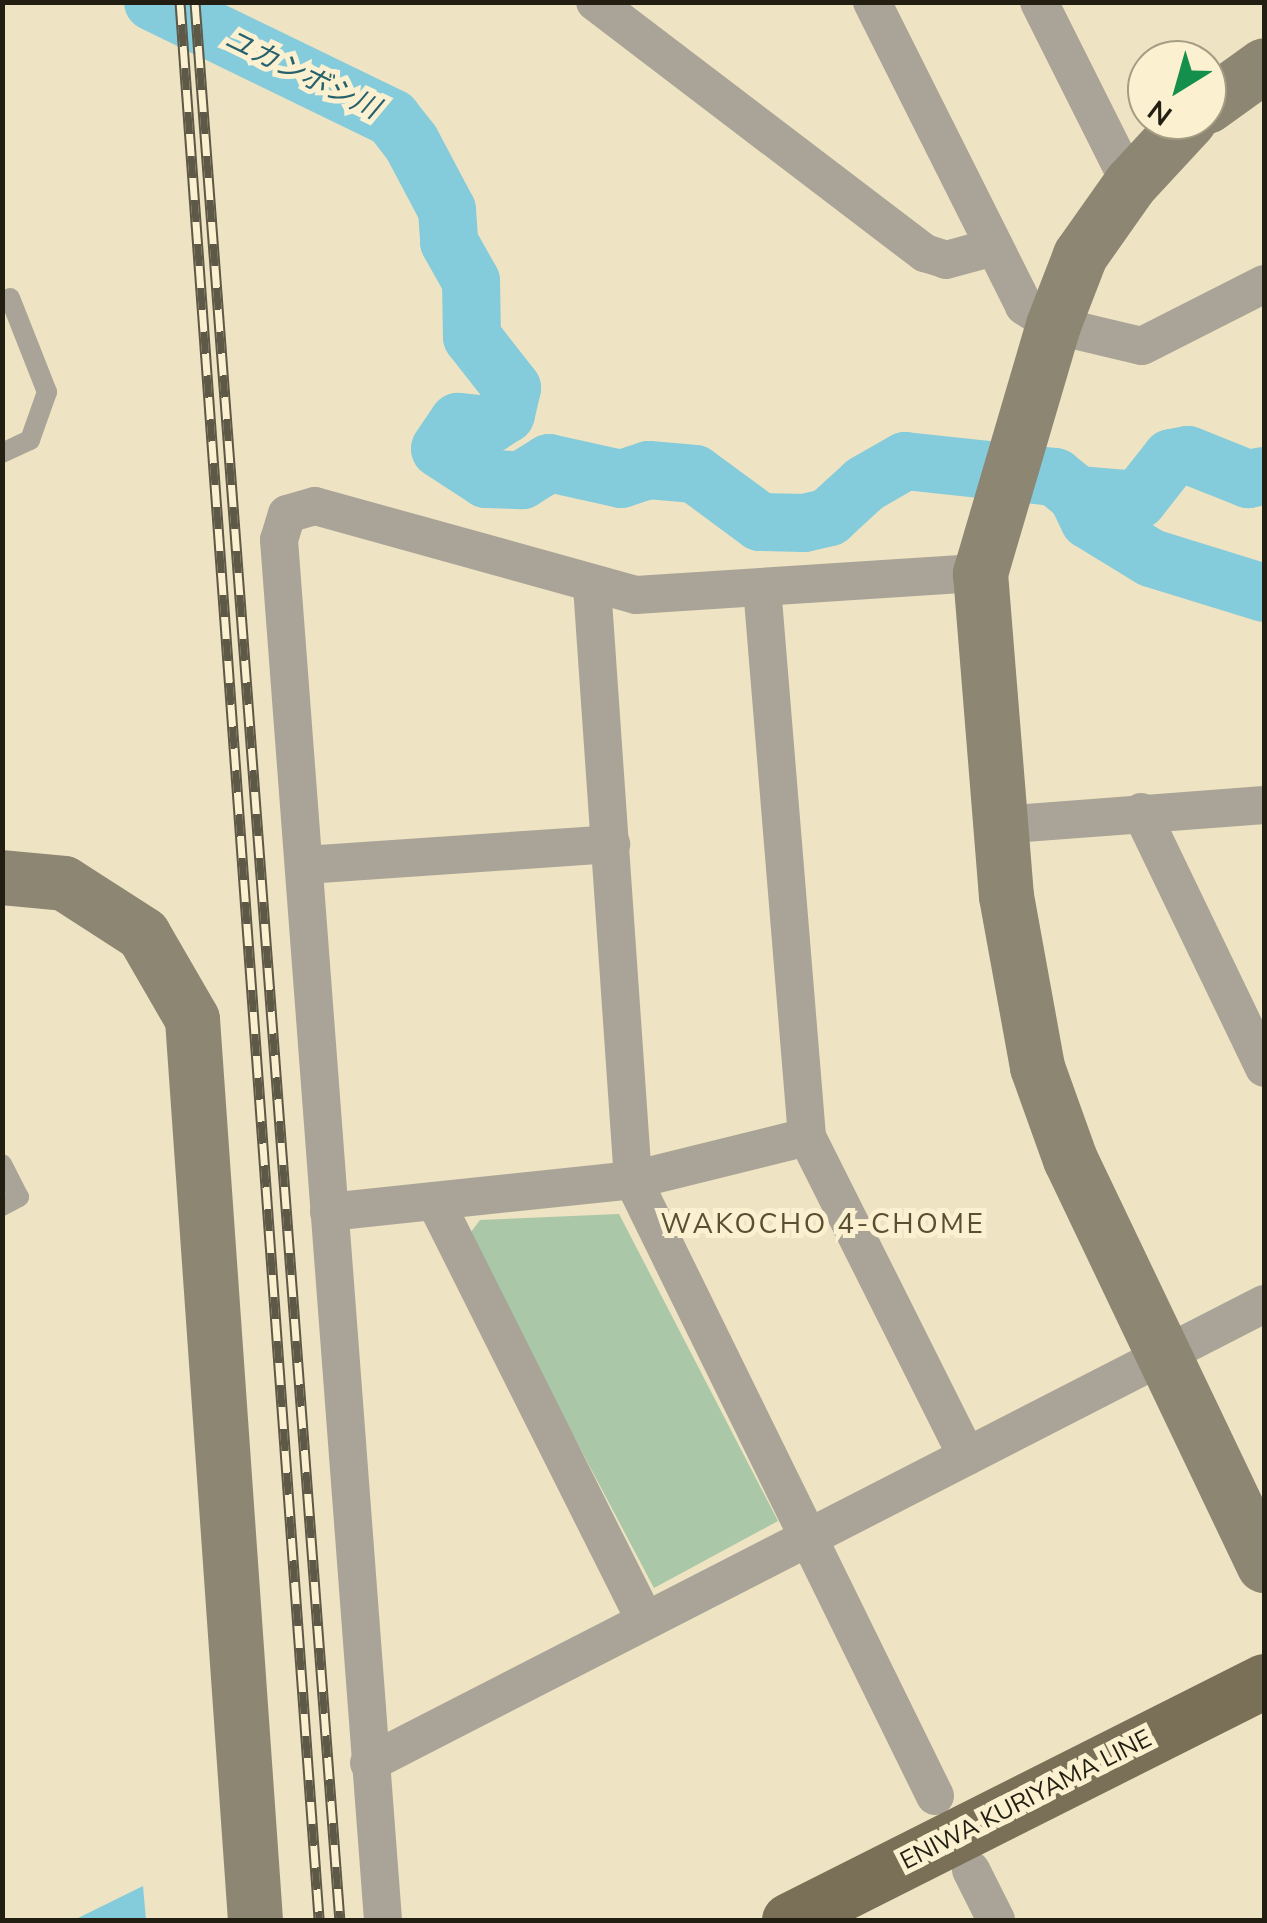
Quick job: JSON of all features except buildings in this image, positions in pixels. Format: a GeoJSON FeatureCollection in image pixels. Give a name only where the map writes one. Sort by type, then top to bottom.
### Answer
{"type":"FeatureCollection","features":[{"type":"Feature","properties":{"kind":"main road","name":"ENIWA KURIYAMA LINE"},"geometry":{"type":"LineString","coordinates":[[788,1920],[1264,1681]]}},
{"type":"Feature","properties":{"kind":"street"},"geometry":{"type":"LineString","coordinates":[[872,2],[1024,306],[1052,325],[1142,346],[1264,284]]}},
{"type":"Feature","properties":{"kind":"street"},"geometry":{"type":"LineString","coordinates":[[1040,2],[1130,184]]}},
{"type":"Feature","properties":{"kind":"street"},"geometry":{"type":"LineString","coordinates":[[615,8],[925,253],[946,260],[994,247]]}},
{"type":"Feature","properties":{"kind":"street"},"geometry":{"type":"LineString","coordinates":[[1227,92],[1264,65]]}},
{"type":"Feature","properties":{"kind":"street"},"geometry":{"type":"LineString","coordinates":[[1171,140],[1130,184],[1080,255],[1052,325],[980,574],[999,826],[1037,1067],[1070,1159],[1264,1565]]}},
{"type":"Feature","properties":{"kind":"street"},"geometry":{"type":"LineString","coordinates":[[383,1920],[368,1763],[279,540],[287,514],[315,506],[592,586],[636,595],[980,574]]}},
{"type":"Feature","properties":{"kind":"street"},"geometry":{"type":"LineString","coordinates":[[592,586],[633,1180],[935,1796]]}},
{"type":"Feature","properties":{"kind":"street"},"geometry":{"type":"LineString","coordinates":[[762,587],[807,1137],[968,1456]]}},
{"type":"Feature","properties":{"kind":"street"},"geometry":{"type":"LineString","coordinates":[[999,826],[1264,804]]}},
{"type":"Feature","properties":{"kind":"street"},"geometry":{"type":"LineString","coordinates":[[1140,812],[1264,1068]]}},
{"type":"Feature","properties":{"kind":"street"},"geometry":{"type":"LineString","coordinates":[[304,865],[610,844]]}},
{"type":"Feature","properties":{"kind":"street"},"geometry":{"type":"LineString","coordinates":[[2,877],[64,884],[143,934],[172,974],[192,1019],[255,1920]]}},
{"type":"Feature","properties":{"kind":"street"},"geometry":{"type":"LineString","coordinates":[[329,1212],[633,1180],[807,1137]]}},
{"type":"Feature","properties":{"kind":"street"},"geometry":{"type":"LineString","coordinates":[[435,1201],[645,1620]]}},
{"type":"Feature","properties":{"kind":"street"},"geometry":{"type":"LineString","coordinates":[[368,1763],[808,1535],[1164,1361],[1264,1304]]}},
{"type":"Feature","properties":{"kind":"street"},"geometry":{"type":"LineString","coordinates":[[971,1870],[996,1920]]}},
{"type":"Feature","properties":{"kind":"lane"},"geometry":{"type":"LineString","coordinates":[[2,453],[30,440],[47,392],[10,298]]}},
{"type":"Feature","properties":{"kind":"lane"},"geometry":{"type":"LineString","coordinates":[[2,1164],[20,1197],[2,1206]]}},
{"type":"Feature","properties":{"kind":"green space"},"geometry":{"type":"Polygon","coordinates":[[[619,1214],[778,1521],[654,1588],[468,1236],[480,1220],[619,1214]]]}},
{"type":"Feature","properties":{"kind":"water"},"geometry":{"type":"Polygon","coordinates":[[[143,1886],[146,1920],[74,1920],[143,1886]]]}},
{"type":"Feature","properties":{"kind":"waterway","name":"ユカンボシ川"},"geometry":{"type":"LineString","coordinates":[[153,2],[392,118],[411,142],[447,210],[449,242],[471,281],[472,337],[512,388],[506,414],[489,425],[458,422],[440,449],[486,479],[522,480],[549,463],[621,479],[649,470],[695,474],[760,522],[804,523],[829,517],[865,484],[905,461],[1055,477],[1077,495],[1138,500],[1171,458],[1188,455],[1248,479],[1264,476]]}},
{"type":"Feature","properties":{"kind":"waterway"},"geometry":{"type":"LineString","coordinates":[[1077,495],[1089,520],[1151,558],[1264,593]]}},
{"type":"Feature","properties":{"kind":"railway"},"geometry":{"type":"LineString","coordinates":[[180,2],[319,1920]]}},
{"type":"Feature","properties":{"kind":"railway"},"geometry":{"type":"LineString","coordinates":[[195,2],[340,1920]]}},
{"type":"Feature","properties":{"kind":"district","name":"WAKOCHO 4-CHOME"},"geometry":{"type":"Point","coordinates":[823,1224]}}]}
